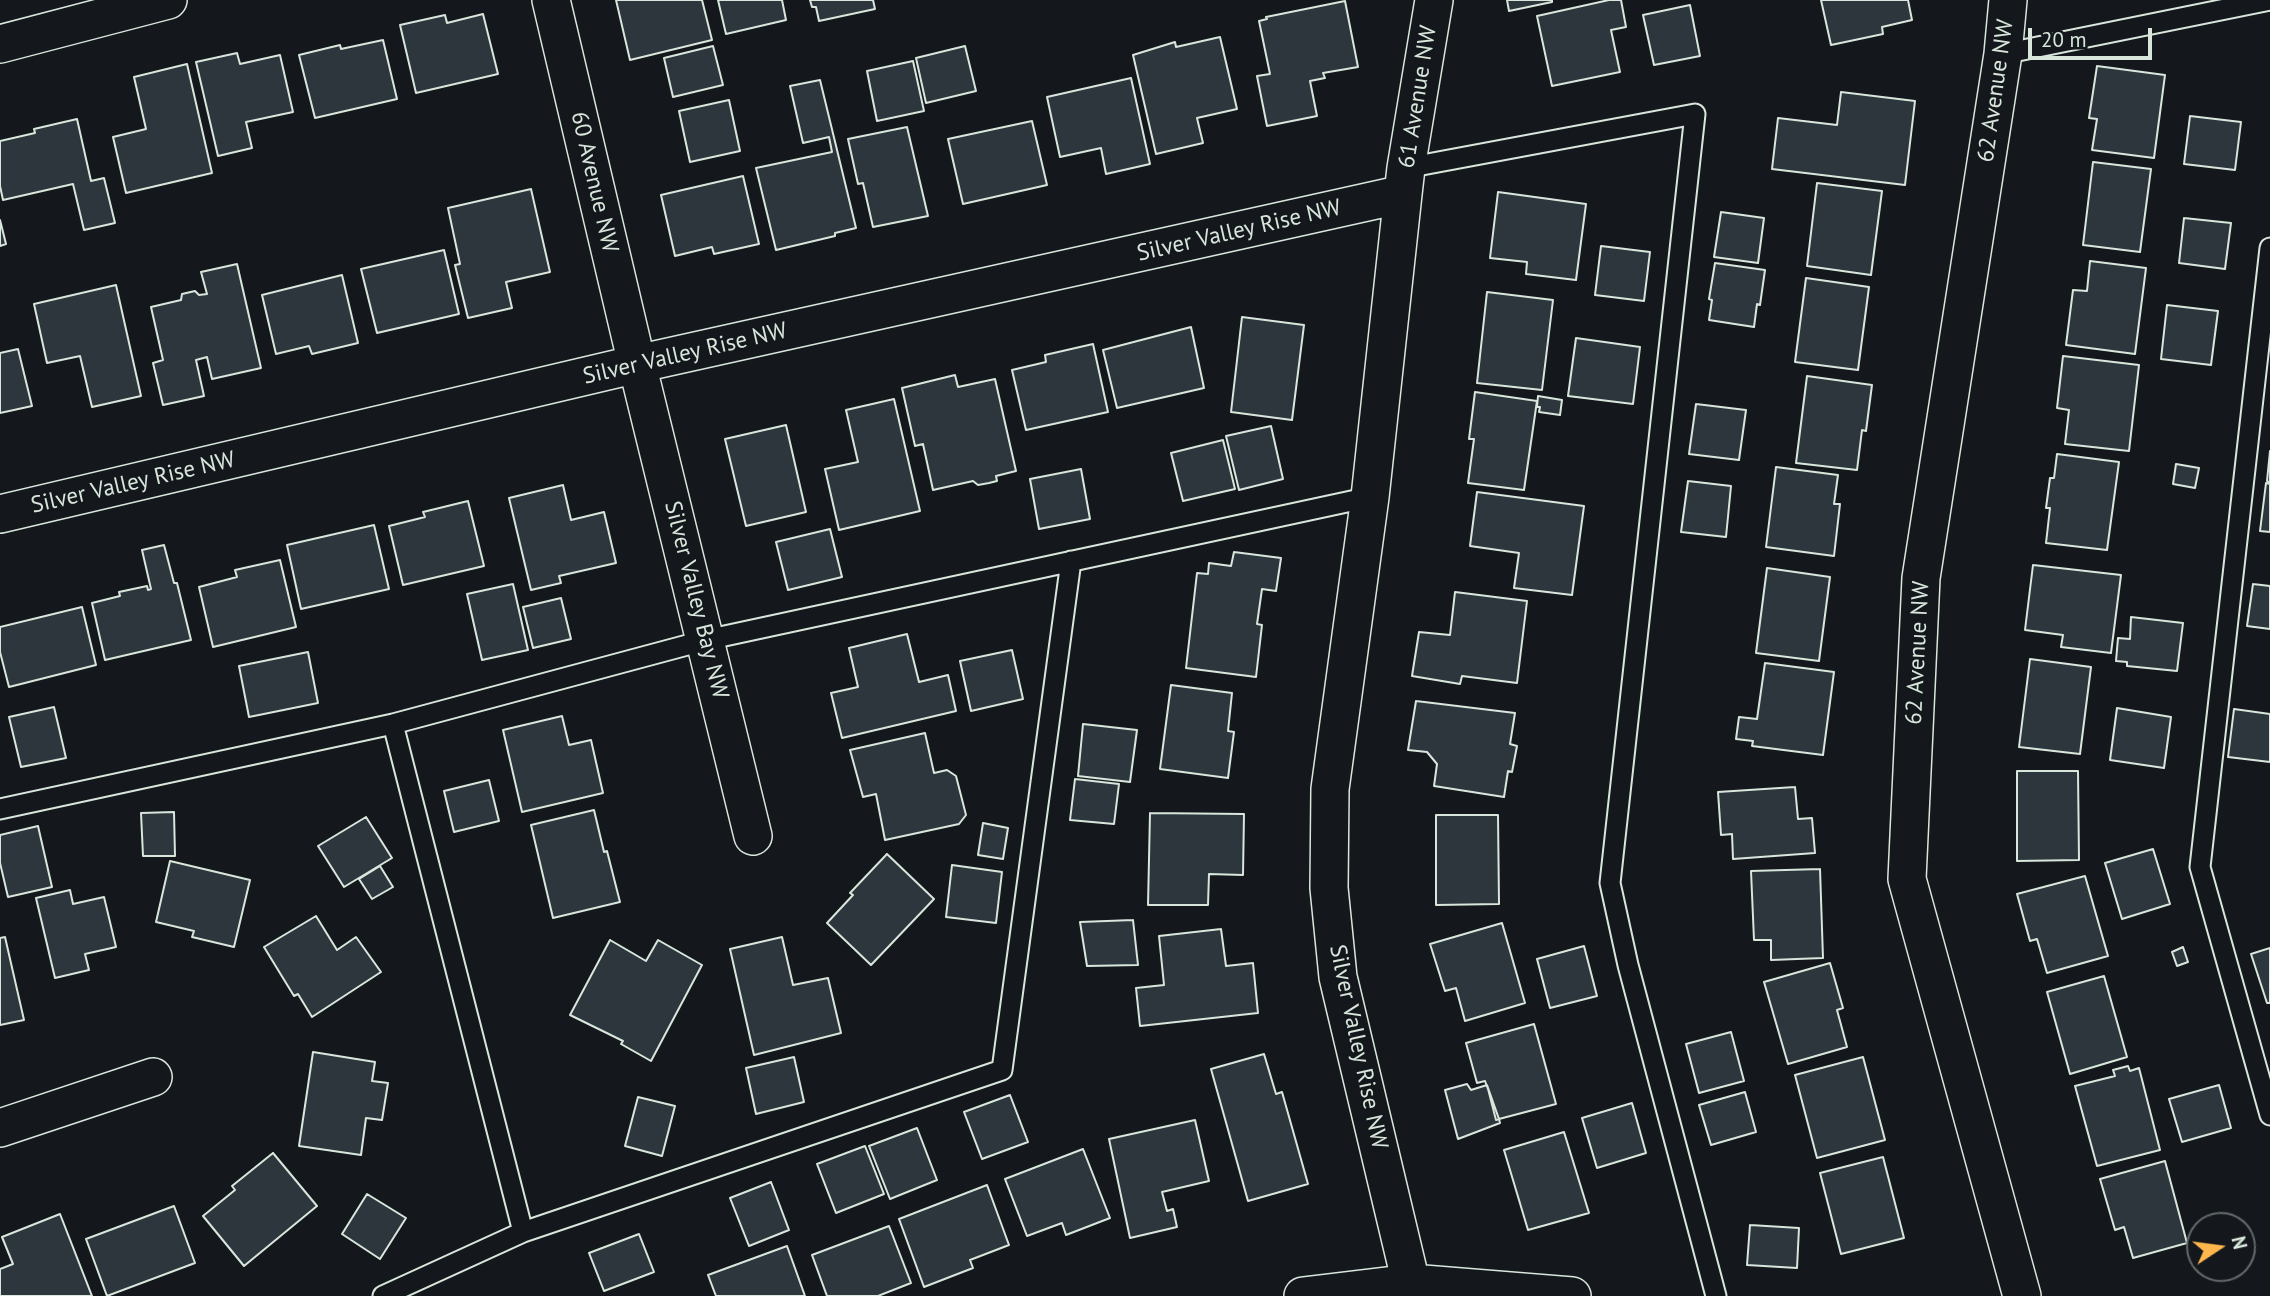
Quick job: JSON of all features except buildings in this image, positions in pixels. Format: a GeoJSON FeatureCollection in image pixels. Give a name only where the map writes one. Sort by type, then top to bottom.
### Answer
{"type":"FeatureCollection","features":[{"type":"Feature","properties":{"kind":"street"},"geometry":{"type":"LineString","coordinates":[[0,44],[168,0]]}},
{"type":"Feature","properties":{"kind":"street","name":"60 Avenue NW"},"geometry":{"type":"LineString","coordinates":[[551,0],[637,364]]}},
{"type":"Feature","properties":{"kind":"street","name":"61 Avenue NW"},"geometry":{"type":"LineString","coordinates":[[1405,181],[1434,0]]}},
{"type":"Feature","properties":{"kind":"street","name":"62 Avenue NW"},"geometry":{"type":"LineString","coordinates":[[2008,0],[2003,54],[1921,578],[1907,879],[2022,1296]]}},
{"type":"Feature","properties":{"kind":"street","name":"Silver Valley Rise NW"},"geometry":{"type":"LineString","coordinates":[[0,514],[1405,181],[1370,497],[1330,789],[1329,888],[1338,977],[1411,1283]]}},
{"type":"Feature","properties":{"kind":"street","name":"Silver Valley Bay NW"},"geometry":{"type":"LineString","coordinates":[[637,364],[753,836]]}},
{"type":"Feature","properties":{"kind":"street"},"geometry":{"type":"LineString","coordinates":[[0,1128],[153,1077]]}},
{"type":"Feature","properties":{"kind":"street"},"geometry":{"type":"LineString","coordinates":[[1303,1296],[1411,1283],[1572,1296]]}},
{"type":"Feature","properties":{"kind":"lane"},"geometry":{"type":"LineString","coordinates":[[2003,54],[2270,0]]}},
{"type":"Feature","properties":{"kind":"lane"},"geometry":{"type":"LineString","coordinates":[[1405,181],[1695,114],[1610,883],[1628,965],[1716,1296]]}},
{"type":"Feature","properties":{"kind":"lane"},"geometry":{"type":"LineString","coordinates":[[2270,248],[2200,867],[2270,1115]]}},
{"type":"Feature","properties":{"kind":"lane"},"geometry":{"type":"LineString","coordinates":[[0,809],[393,724],[706,640],[1370,497]]}},
{"type":"Feature","properties":{"kind":"lane"},"geometry":{"type":"LineString","coordinates":[[383,1296],[523,1232],[1002,1070],[1071,561]]}},
{"type":"Feature","properties":{"kind":"lane"},"geometry":{"type":"LineString","coordinates":[[393,724],[523,1232]]}}]}
